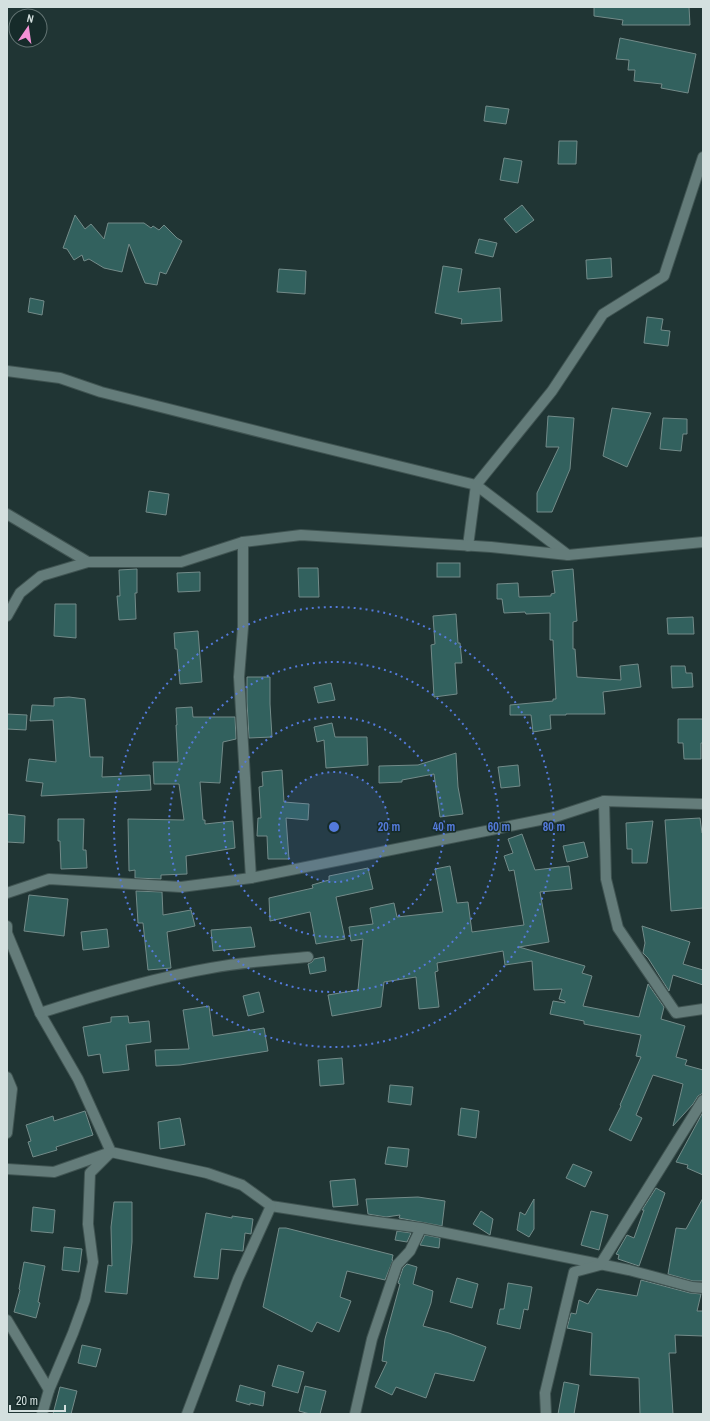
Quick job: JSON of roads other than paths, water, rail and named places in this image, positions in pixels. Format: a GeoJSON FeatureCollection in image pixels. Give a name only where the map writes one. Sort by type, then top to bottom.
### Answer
{"type":"FeatureCollection","features":[{"type":"Feature","properties":{"kind":"street"},"geometry":{"type":"LineString","coordinates":[[468,546],[476,485],[552,391],[603,314],[664,276],[703,157]]}},
{"type":"Feature","properties":{"kind":"street"},"geometry":{"type":"LineString","coordinates":[[7,371],[60,378],[101,392],[476,485],[568,555]]}},
{"type":"Feature","properties":{"kind":"street"},"geometry":{"type":"LineString","coordinates":[[7,514],[88,562]]}},
{"type":"Feature","properties":{"kind":"street"},"geometry":{"type":"LineString","coordinates":[[7,616],[20,593],[41,576],[88,562],[182,562],[243,542],[301,535],[468,546],[568,555],[703,542]]}},
{"type":"Feature","properties":{"kind":"street"},"geometry":{"type":"LineString","coordinates":[[243,542],[243,627],[239,677],[251,878]]}},
{"type":"Feature","properties":{"kind":"street"},"geometry":{"type":"LineString","coordinates":[[604,801],[606,879],[618,928],[676,1012],[703,1010]]}},
{"type":"Feature","properties":{"kind":"street"},"geometry":{"type":"LineString","coordinates":[[7,893],[49,879],[181,887],[251,878],[555,817],[604,801],[703,804]]}},
{"type":"Feature","properties":{"kind":"street"},"geometry":{"type":"LineString","coordinates":[[7,926],[7,937]]}},
{"type":"Feature","properties":{"kind":"street"},"geometry":{"type":"LineString","coordinates":[[7,933],[40,1013],[78,1079],[111,1152]]}},
{"type":"Feature","properties":{"kind":"street"},"geometry":{"type":"LineString","coordinates":[[40,1013],[84,998],[144,982],[212,967],[308,957]]}},
{"type":"Feature","properties":{"kind":"street"},"geometry":{"type":"LineString","coordinates":[[7,1077],[12,1089],[7,1134]]}},
{"type":"Feature","properties":{"kind":"street"},"geometry":{"type":"LineString","coordinates":[[546,1414],[545,1393],[574,1272],[600,1265],[703,1100]]}},
{"type":"Feature","properties":{"kind":"street"},"geometry":{"type":"LineString","coordinates":[[42,1414],[49,1390],[85,1300],[93,1262],[88,1224],[90,1173],[111,1152]]}},
{"type":"Feature","properties":{"kind":"street"},"geometry":{"type":"LineString","coordinates":[[7,1169],[54,1172],[111,1152],[208,1173],[242,1185],[270,1206],[421,1228],[629,1270],[692,1287],[703,1288]]}},
{"type":"Feature","properties":{"kind":"street"},"geometry":{"type":"LineString","coordinates":[[187,1414],[238,1279],[270,1206]]}},
{"type":"Feature","properties":{"kind":"street"},"geometry":{"type":"LineString","coordinates":[[355,1414],[372,1339],[397,1265],[410,1250],[421,1228]]}},
{"type":"Feature","properties":{"kind":"street"},"geometry":{"type":"LineString","coordinates":[[7,1320],[49,1390]]}}]}
